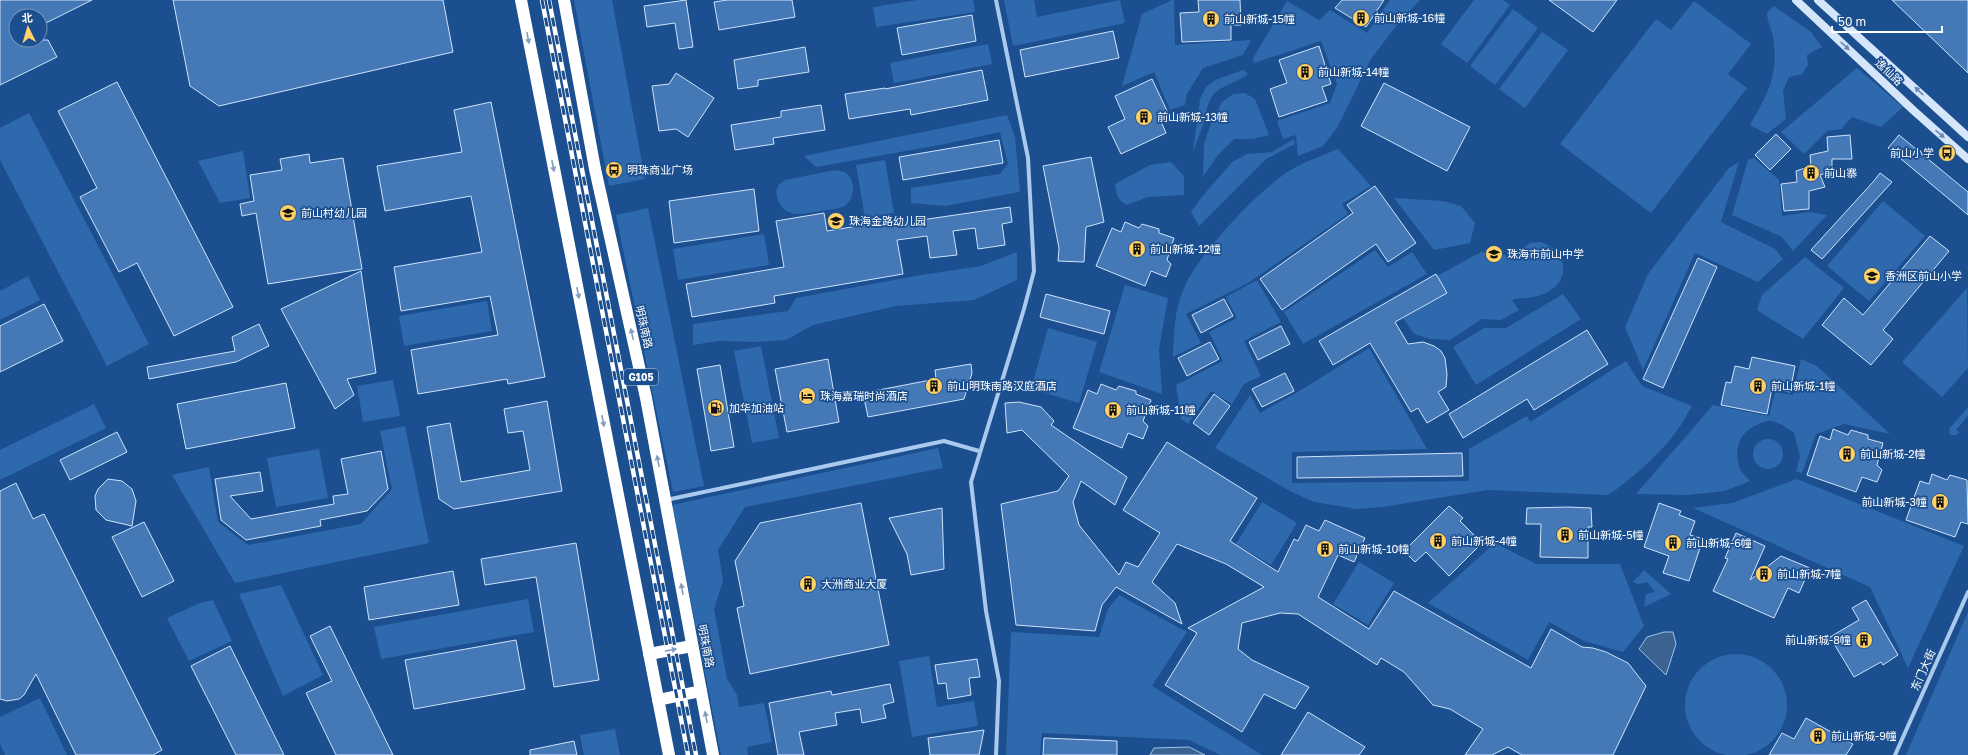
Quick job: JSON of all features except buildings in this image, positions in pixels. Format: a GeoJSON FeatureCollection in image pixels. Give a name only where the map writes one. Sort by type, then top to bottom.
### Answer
{"type":"FeatureCollection","features":[{"type":"Feature","properties":{"kind":"highway"},"geometry":{"type":"LineString","coordinates":[[521,0],[669,755]]}},
{"type":"Feature","properties":{"kind":"highway","name":"明珠南路"},"geometry":{"type":"LineString","coordinates":[[564,0],[595,170],[646,398],[713,755]]}},
{"type":"Feature","properties":{"kind":"highway"},"geometry":{"type":"LineString","coordinates":[[649,654],[692,646]]}},
{"type":"Feature","properties":{"kind":"highway"},"geometry":{"type":"LineString","coordinates":[[658,700],[701,691]]}},
{"type":"Feature","properties":{"kind":"main road","name":"逸仙路"},"geometry":{"type":"LineString","coordinates":[[1796,0],[1913,110],[1968,159]]}},
{"type":"Feature","properties":{"kind":"main road","name":"逸仙路"},"geometry":{"type":"LineString","coordinates":[[1818,0],[1968,137]]}},
{"type":"Feature","properties":{"kind":"street"},"geometry":{"type":"LineString","coordinates":[[996,0],[1028,158],[1034,271],[1024,309],[979,451],[971,482],[986,611],[999,681],[996,755]]}},
{"type":"Feature","properties":{"kind":"street"},"geometry":{"type":"LineString","coordinates":[[665,500],[944,441],[979,451]]}},
{"type":"Feature","properties":{"kind":"street","name":"东门大街"},"geometry":{"type":"LineString","coordinates":[[1895,755],[1968,592]]}},
{"type":"Feature","properties":{"kind":"shaded area"},"geometry":{"type":"Polygon","coordinates":[[[574,0],[612,0],[645,179],[609,186],[574,0]]]}},
{"type":"Feature","properties":{"kind":"shaded area"},"geometry":{"type":"Polygon","coordinates":[[[917,0],[973,0],[975,12],[876,27],[873,7],[917,0]]]}},
{"type":"Feature","properties":{"kind":"shaded area"},"geometry":{"type":"Polygon","coordinates":[[[1004,0],[1034,0],[1037,17],[1120,0],[1125,23],[1013,46],[1004,0]]]}},
{"type":"Feature","properties":{"kind":"shaded area"},"geometry":{"type":"Polygon","coordinates":[[[1174,0],[1175,45],[1251,40],[1243,55],[1203,68],[1187,94],[1185,105],[1170,110],[1154,72],[1122,86],[1142,14],[1174,0]]]}},
{"type":"Feature","properties":{"kind":"shaded area"},"geometry":{"type":"Polygon","coordinates":[[[1390,0],[1420,0],[1399,22],[1371,59],[1337,128],[1323,146],[1298,156],[1296,135],[1283,139],[1277,121],[1330,103],[1337,84],[1321,41],[1254,63],[1253,58],[1287,1],[1319,20],[1330,10],[1367,33],[1390,0]]]}},
{"type":"Feature","properties":{"kind":"shaded area"},"geometry":{"type":"Polygon","coordinates":[[[1474,0],[1503,0],[1510,5],[1467,63],[1441,44],[1474,0]]]}},
{"type":"Feature","properties":{"kind":"shaded area"},"geometry":{"type":"Polygon","coordinates":[[[1694,1],[1751,44],[1728,74],[1747,88],[1651,213],[1560,144],[1656,19],[1671,30],[1694,1]]]}},
{"type":"Feature","properties":{"kind":"shaded area"},"geometry":{"type":"Polygon","coordinates":[[[1774,6],[1811,32],[1822,47],[1807,55],[1808,65],[1802,74],[1789,77],[1783,91],[1786,119],[1767,134],[1750,125],[1767,93],[1773,73],[1773,37],[1767,12],[1774,6]]]}},
{"type":"Feature","properties":{"kind":"shaded area"},"geometry":{"type":"Polygon","coordinates":[[[1513,9],[1538,28],[1495,85],[1470,66],[1513,9]]]}},
{"type":"Feature","properties":{"kind":"shaded area"},"geometry":{"type":"Polygon","coordinates":[[[1542,32],[1568,50],[1525,108],[1499,89],[1542,32]]]}},
{"type":"Feature","properties":{"kind":"shaded area"},"geometry":{"type":"Polygon","coordinates":[[[988,44],[992,64],[894,83],[890,63],[988,44]]]}},
{"type":"Feature","properties":{"kind":"shaded area"},"geometry":{"type":"Polygon","coordinates":[[[1857,68],[1903,107],[1881,127],[1852,117],[1841,129],[1827,131],[1804,154],[1781,132],[1857,68]]]}},
{"type":"Feature","properties":{"kind":"shaded area"},"geometry":{"type":"Polygon","coordinates":[[[1243,70],[1248,74],[1217,91],[1211,98],[1193,152],[1200,99],[1206,87],[1215,80],[1243,70]]]}},
{"type":"Feature","properties":{"kind":"shaded area"},"geometry":{"type":"Polygon","coordinates":[[[1245,93],[1255,99],[1269,135],[1253,139],[1234,139],[1218,155],[1203,177],[1204,144],[1212,120],[1222,102],[1233,94],[1245,93]]]}},
{"type":"Feature","properties":{"kind":"shaded area"},"geometry":{"type":"Polygon","coordinates":[[[29,113],[149,344],[107,366],[0,160],[0,128],[29,113]]]}},
{"type":"Feature","properties":{"kind":"shaded area"},"geometry":{"type":"Polygon","coordinates":[[[1007,115],[1015,137],[1020,192],[945,206],[911,203],[911,188],[1000,174],[1008,164],[1000,132],[945,144],[816,167],[804,156],[1007,115]]]}},
{"type":"Feature","properties":{"kind":"shaded area"},"geometry":{"type":"Polygon","coordinates":[[[1294,139],[1295,144],[1266,159],[1199,226],[1191,212],[1232,162],[1247,154],[1272,152],[1294,139]]]}},
{"type":"Feature","properties":{"kind":"shaded area"},"geometry":{"type":"Polygon","coordinates":[[[1338,149],[1371,186],[1342,204],[1348,214],[1248,283],[1186,314],[1201,343],[1173,357],[1175,322],[1181,296],[1191,274],[1217,239],[1250,204],[1282,176],[1301,164],[1338,149]]]}},
{"type":"Feature","properties":{"kind":"shaded area"},"geometry":{"type":"Polygon","coordinates":[[[243,151],[250,198],[220,203],[198,161],[243,151]]]}},
{"type":"Feature","properties":{"kind":"shaded area"},"geometry":{"type":"Polygon","coordinates":[[[1754,158],[1779,180],[1782,216],[1809,212],[1827,215],[1793,251],[1782,237],[1732,215],[1748,160],[1754,158]]]}},
{"type":"Feature","properties":{"kind":"shaded area"},"geometry":{"type":"Polygon","coordinates":[[[885,160],[894,213],[865,218],[856,165],[885,160]]]}},
{"type":"Feature","properties":{"kind":"shaded area"},"geometry":{"type":"Polygon","coordinates":[[[1171,162],[1184,176],[1184,195],[1148,197],[1127,205],[1120,199],[1117,194],[1115,184],[1150,165],[1171,162]]]}},
{"type":"Feature","properties":{"kind":"shaded area"},"geometry":{"type":"Polygon","coordinates":[[[1739,162],[1721,222],[1775,249],[1783,259],[1758,282],[1695,253],[1643,370],[1625,327],[1648,274],[1729,168],[1739,162]]]}},
{"type":"Feature","properties":{"kind":"shaded area"},"geometry":{"type":"Polygon","coordinates":[[[835,170],[843,172],[851,178],[853,187],[852,197],[845,206],[802,214],[794,214],[782,208],[778,201],[776,191],[779,184],[785,180],[835,170]]]}},
{"type":"Feature","properties":{"kind":"shaded area"},"geometry":{"type":"Polygon","coordinates":[[[1394,198],[1443,201],[1461,206],[1475,223],[1470,243],[1434,250],[1394,198]]]}},
{"type":"Feature","properties":{"kind":"shaded area"},"geometry":{"type":"Polygon","coordinates":[[[1883,201],[1925,236],[1869,301],[1827,266],[1883,201]]]}},
{"type":"Feature","properties":{"kind":"shaded area"},"geometry":{"type":"Polygon","coordinates":[[[648,208],[704,486],[673,492],[616,215],[648,208]]]}},
{"type":"Feature","properties":{"kind":"shaded area"},"geometry":{"type":"Polygon","coordinates":[[[764,234],[769,265],[678,280],[673,249],[764,234]]]}},
{"type":"Feature","properties":{"kind":"shaded area"},"geometry":{"type":"Polygon","coordinates":[[[1540,242],[1554,249],[1559,254],[1562,261],[1563,275],[1552,290],[1546,293],[1533,297],[1512,300],[1519,310],[1501,320],[1482,319],[1450,340],[1430,339],[1414,334],[1403,318],[1447,293],[1437,276],[1481,252],[1512,256],[1530,243],[1540,242]]]}},
{"type":"Feature","properties":{"kind":"shaded area"},"geometry":{"type":"Polygon","coordinates":[[[1375,250],[1388,267],[1412,252],[1427,274],[1303,344],[1284,312],[1375,250]]]}},
{"type":"Feature","properties":{"kind":"shaded area"},"geometry":{"type":"Polygon","coordinates":[[[1017,252],[1017,280],[974,300],[896,306],[813,325],[786,340],[756,342],[719,341],[693,345],[693,324],[788,311],[796,298],[921,275],[981,266],[1017,252]]]}},
{"type":"Feature","properties":{"kind":"shaded area"},"geometry":{"type":"Polygon","coordinates":[[[1805,257],[1844,288],[1803,339],[1757,310],[1762,295],[1805,257]]]}},
{"type":"Feature","properties":{"kind":"shaded area"},"geometry":{"type":"Polygon","coordinates":[[[28,276],[40,300],[0,320],[0,291],[28,276]]]}},
{"type":"Feature","properties":{"kind":"shaded area"},"geometry":{"type":"Polygon","coordinates":[[[1257,280],[1281,322],[1244,341],[1261,376],[1244,384],[1232,404],[1211,391],[1188,424],[1181,419],[1176,385],[1223,361],[1209,332],[1237,318],[1226,297],[1257,280]]]}},
{"type":"Feature","properties":{"kind":"shaded area"},"geometry":{"type":"Polygon","coordinates":[[[1125,285],[1168,298],[1159,349],[1162,394],[1099,372],[1125,285]]]}},
{"type":"Feature","properties":{"kind":"shaded area"},"geometry":{"type":"Polygon","coordinates":[[[1967,288],[1968,368],[1942,397],[1902,362],[1967,288]]]}},
{"type":"Feature","properties":{"kind":"shaded area"},"geometry":{"type":"Polygon","coordinates":[[[1563,294],[1581,319],[1476,385],[1453,347],[1484,328],[1506,328],[1563,294]]]}},
{"type":"Feature","properties":{"kind":"shaded area"},"geometry":{"type":"Polygon","coordinates":[[[487,301],[492,331],[404,346],[399,316],[487,301]]]}},
{"type":"Feature","properties":{"kind":"shaded area"},"geometry":{"type":"Polygon","coordinates":[[[1048,328],[1097,342],[1079,403],[1031,389],[1048,328]]]}},
{"type":"Feature","properties":{"kind":"shaded area"},"geometry":{"type":"Polygon","coordinates":[[[761,346],[779,438],[752,443],[734,351],[761,346]]]}},
{"type":"Feature","properties":{"kind":"shaded area"},"geometry":{"type":"Polygon","coordinates":[[[1369,348],[1427,449],[1292,452],[1292,483],[1469,481],[1469,449],[1527,416],[1530,422],[1626,361],[1642,386],[1692,406],[1669,441],[1653,458],[1635,475],[1608,495],[1488,490],[1382,507],[1357,509],[1314,502],[1292,492],[1215,448],[1250,395],[1260,413],[1296,393],[1369,348]]]}},
{"type":"Feature","properties":{"kind":"shaded area"},"geometry":{"type":"Polygon","coordinates":[[[1801,359],[1817,366],[1890,434],[1844,424],[1816,434],[1802,473],[1796,471],[1800,457],[1794,433],[1778,423],[1766,421],[1746,432],[1739,443],[1737,456],[1740,469],[1750,481],[1725,491],[1687,495],[1636,494],[1713,405],[1769,416],[1775,392],[1793,395],[1801,359]]]}},
{"type":"Feature","properties":{"kind":"shaded area"},"geometry":{"type":"Polygon","coordinates":[[[393,380],[400,416],[363,422],[357,386],[393,380]]]}},
{"type":"Feature","properties":{"kind":"shaded area"},"geometry":{"type":"Polygon","coordinates":[[[94,404],[106,428],[0,480],[0,450],[94,404]]]}},
{"type":"Feature","properties":{"kind":"shaded area"},"geometry":{"type":"Polygon","coordinates":[[[1968,407],[1968,416],[1956,430],[1959,432],[1957,435],[1950,435],[1949,429],[1968,407]]]}},
{"type":"Feature","properties":{"kind":"shaded area"},"geometry":{"type":"Polygon","coordinates":[[[405,426],[429,543],[235,583],[172,475],[209,467],[218,522],[248,545],[361,524],[392,489],[380,431],[405,426]]]}},
{"type":"Feature","properties":{"kind":"shaded area"},"geometry":{"type":"Polygon","coordinates":[[[1768,439],[1779,443],[1783,454],[1779,465],[1768,469],[1757,465],[1753,454],[1757,443],[1768,439]]]}},
{"type":"Feature","properties":{"kind":"shaded area"},"geometry":{"type":"Polygon","coordinates":[[[938,448],[943,468],[745,507],[718,550],[723,581],[714,609],[727,679],[737,695],[739,707],[764,703],[772,742],[747,747],[748,755],[721,755],[672,505],[938,448]]]}},
{"type":"Feature","properties":{"kind":"shaded area"},"geometry":{"type":"Polygon","coordinates":[[[319,449],[328,498],[276,507],[267,458],[319,449]]]}},
{"type":"Feature","properties":{"kind":"shaded area"},"geometry":{"type":"Polygon","coordinates":[[[1797,479],[1964,546],[1908,668],[1870,587],[1693,508],[1732,503],[1797,479]]]}},
{"type":"Feature","properties":{"kind":"shaded area"},"geometry":{"type":"Polygon","coordinates":[[[1262,502],[1297,523],[1271,565],[1236,544],[1262,502]]]}},
{"type":"Feature","properties":{"kind":"shaded area"},"geometry":{"type":"Polygon","coordinates":[[[1495,543],[1536,564],[1620,564],[1644,626],[1623,652],[1584,641],[1549,622],[1528,660],[1428,603],[1495,543]]]}},
{"type":"Feature","properties":{"kind":"shaded area"},"geometry":{"type":"Polygon","coordinates":[[[1359,562],[1394,583],[1368,625],[1333,604],[1359,562]]]}},
{"type":"Feature","properties":{"kind":"shaded area"},"geometry":{"type":"Polygon","coordinates":[[[1644,570],[1671,594],[1644,607],[1646,594],[1655,592],[1647,582],[1638,584],[1633,582],[1644,570]]]}},
{"type":"Feature","properties":{"kind":"shaded area"},"geometry":{"type":"Polygon","coordinates":[[[281,585],[323,675],[283,696],[239,594],[281,585]]]}},
{"type":"Feature","properties":{"kind":"shaded area"},"geometry":{"type":"Polygon","coordinates":[[[1119,595],[1187,632],[1152,686],[1262,755],[1220,755],[1189,740],[1042,733],[1040,755],[1006,755],[1011,632],[1099,637],[1108,609],[1119,595]]]}},
{"type":"Feature","properties":{"kind":"shaded area"},"geometry":{"type":"Polygon","coordinates":[[[528,599],[534,632],[381,659],[374,627],[528,599]]]}},
{"type":"Feature","properties":{"kind":"shaded area"},"geometry":{"type":"Polygon","coordinates":[[[213,600],[232,641],[189,661],[167,618],[200,603],[213,600]]]}},
{"type":"Feature","properties":{"kind":"shaded area"},"geometry":{"type":"Polygon","coordinates":[[[1968,612],[1968,755],[1906,755],[1968,612]]]}},
{"type":"Feature","properties":{"kind":"shaded area"},"geometry":{"type":"Polygon","coordinates":[[[1664,632],[1673,632],[1676,644],[1666,675],[1639,649],[1647,637],[1664,632]]]}},
{"type":"Feature","properties":{"kind":"shaded area"},"geometry":{"type":"Polygon","coordinates":[[[1736,654],[1746,655],[1765,662],[1779,676],[1786,695],[1786,715],[1779,734],[1765,748],[1746,755],[1736,756],[1726,755],[1707,748],[1693,734],[1686,715],[1685,705],[1686,695],[1693,676],[1707,662],[1726,655],[1736,654]]]}},
{"type":"Feature","properties":{"kind":"shaded area"},"geometry":{"type":"Polygon","coordinates":[[[929,656],[937,707],[974,701],[978,726],[912,737],[899,661],[929,656]]]}},
{"type":"Feature","properties":{"kind":"shaded area"},"geometry":{"type":"Polygon","coordinates":[[[40,698],[67,755],[5,755],[0,744],[0,717],[40,698]]]}},
{"type":"Feature","properties":{"kind":"shaded area"},"geometry":{"type":"Polygon","coordinates":[[[615,729],[620,755],[584,755],[580,735],[615,729]]]}},
{"type":"Feature","properties":{"kind":"shaded area"},"geometry":{"type":"Polygon","coordinates":[[[1189,747],[1205,755],[1150,755],[1154,748],[1189,747]]]}},
{"type":"Feature","properties":{"kind":"railway"},"geometry":{"type":"LineString","coordinates":[[542,0],[688,755]]}},
{"type":"Feature","properties":{"kind":"railway"},"geometry":{"type":"LineString","coordinates":[[549,0],[696,755]]}},
{"type":"Feature","properties":{"kind":"place","name":"前山新城-16幢"},"geometry":{"type":"Point","coordinates":[1361,18]}},
{"type":"Feature","properties":{"kind":"place","name":"前山新城-15幢"},"geometry":{"type":"Point","coordinates":[1211,19]}},
{"type":"Feature","properties":{"kind":"place","name":"前山新城-14幢"},"geometry":{"type":"Point","coordinates":[1305,72]}},
{"type":"Feature","properties":{"kind":"place","name":"前山新城-13幢"},"geometry":{"type":"Point","coordinates":[1144,117]}},
{"type":"Feature","properties":{"kind":"place","name":"前山小学"},"geometry":{"type":"Point","coordinates":[1947,153]}},
{"type":"Feature","properties":{"kind":"place","name":"明珠商业广场"},"geometry":{"type":"Point","coordinates":[614,170]}},
{"type":"Feature","properties":{"kind":"place","name":"前山寨"},"geometry":{"type":"Point","coordinates":[1811,173]}},
{"type":"Feature","properties":{"kind":"place","name":"前山村幼儿园"},"geometry":{"type":"Point","coordinates":[288,213]}},
{"type":"Feature","properties":{"kind":"place","name":"珠海金路幼儿园"},"geometry":{"type":"Point","coordinates":[836,221]}},
{"type":"Feature","properties":{"kind":"place","name":"前山新城-12幢"},"geometry":{"type":"Point","coordinates":[1137,249]}},
{"type":"Feature","properties":{"kind":"place","name":"珠海市前山中学"},"geometry":{"type":"Point","coordinates":[1494,254]}},
{"type":"Feature","properties":{"kind":"place","name":"香洲区前山小学"},"geometry":{"type":"Point","coordinates":[1872,276]}},
{"type":"Feature","properties":{"kind":"place","name":"前山明珠南路汉庭酒店"},"geometry":{"type":"Point","coordinates":[934,386]}},
{"type":"Feature","properties":{"kind":"place","name":"前山新城-1幢"},"geometry":{"type":"Point","coordinates":[1758,386]}},
{"type":"Feature","properties":{"kind":"place","name":"珠海嘉瑞时尚酒店"},"geometry":{"type":"Point","coordinates":[807,396]}},
{"type":"Feature","properties":{"kind":"place","name":"加华加油站"},"geometry":{"type":"Point","coordinates":[716,408]}},
{"type":"Feature","properties":{"kind":"place","name":"前山新城-11幢"},"geometry":{"type":"Point","coordinates":[1113,410]}},
{"type":"Feature","properties":{"kind":"place","name":"前山新城-2幢"},"geometry":{"type":"Point","coordinates":[1847,454]}},
{"type":"Feature","properties":{"kind":"place","name":"前山新城-3幢"},"geometry":{"type":"Point","coordinates":[1940,502]}},
{"type":"Feature","properties":{"kind":"place","name":"前山新城-5幢"},"geometry":{"type":"Point","coordinates":[1565,535]}},
{"type":"Feature","properties":{"kind":"place","name":"前山新城-4幢"},"geometry":{"type":"Point","coordinates":[1438,541]}},
{"type":"Feature","properties":{"kind":"place","name":"前山新城-6幢"},"geometry":{"type":"Point","coordinates":[1673,543]}},
{"type":"Feature","properties":{"kind":"place","name":"前山新城-10幢"},"geometry":{"type":"Point","coordinates":[1325,549]}},
{"type":"Feature","properties":{"kind":"place","name":"前山新城-7幢"},"geometry":{"type":"Point","coordinates":[1764,574]}},
{"type":"Feature","properties":{"kind":"place","name":"大洲商业大厦"},"geometry":{"type":"Point","coordinates":[808,584]}},
{"type":"Feature","properties":{"kind":"place","name":"前山新城-8幢"},"geometry":{"type":"Point","coordinates":[1864,640]}},
{"type":"Feature","properties":{"kind":"place","name":"前山新城-9幢"},"geometry":{"type":"Point","coordinates":[1818,736]}}]}
